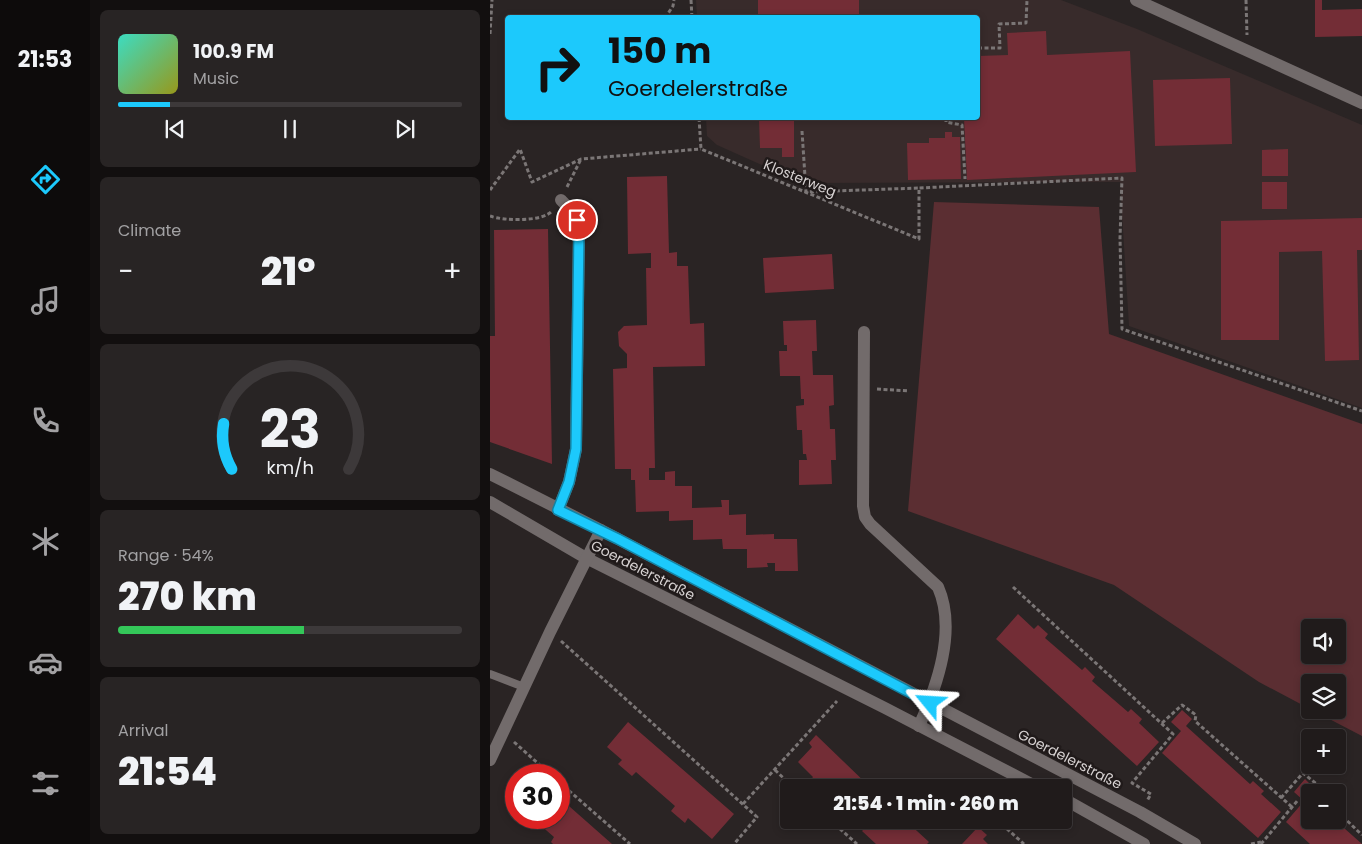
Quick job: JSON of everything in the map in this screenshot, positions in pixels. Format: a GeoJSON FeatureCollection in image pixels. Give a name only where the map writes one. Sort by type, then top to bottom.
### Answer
{"type":"FeatureCollection","features":[{"type":"Feature","properties":{"kind":"street"},"geometry":{"type":"LineString","coordinates":[[1136,0],[1362,104]]}},
{"type":"Feature","properties":{"kind":"street"},"geometry":{"type":"LineString","coordinates":[[558,510],[569,482],[576,449],[579,231],[577,220],[561,200]]}},
{"type":"Feature","properties":{"kind":"street"},"geometry":{"type":"LineString","coordinates":[[864,332],[863,506],[865,517],[870,524],[938,587],[942,596],[944,642],[940,673],[930,703],[919,726]]}},
{"type":"Feature","properties":{"kind":"street","name":"Goerdelerstraße"},"geometry":{"type":"LineString","coordinates":[[490,474],[558,510],[601,530],[1140,812],[1195,844]]}},
{"type":"Feature","properties":{"kind":"street","name":"Goerdelerstraße"},"geometry":{"type":"LineString","coordinates":[[490,502],[586,558],[1022,779]]}},
{"type":"Feature","properties":{"kind":"street"},"geometry":{"type":"LineString","coordinates":[[490,760],[550,632],[601,530]]}},
{"type":"Feature","properties":{"kind":"street"},"geometry":{"type":"LineString","coordinates":[[1072,804],[1144,844]]}},
{"type":"Feature","properties":{"kind":"lane"},"geometry":{"type":"LineString","coordinates":[[490,674],[524,687]]}},
{"type":"Feature","properties":{"kind":"path"},"geometry":{"type":"LineString","coordinates":[[490,34],[492,0]]}},
{"type":"Feature","properties":{"kind":"path"},"geometry":{"type":"LineString","coordinates":[[667,15],[673,6],[674,0]]}},
{"type":"Feature","properties":{"kind":"path"},"geometry":{"type":"LineString","coordinates":[[691,0],[692,15]]}},
{"type":"Feature","properties":{"kind":"path"},"geometry":{"type":"LineString","coordinates":[[980,48],[1000,48],[999,24],[1026,23],[1027,0]]}},
{"type":"Feature","properties":{"kind":"path"},"geometry":{"type":"LineString","coordinates":[[1246,0],[1247,51]]}},
{"type":"Feature","properties":{"kind":"path"},"geometry":{"type":"LineString","coordinates":[[490,190],[520,149],[532,182],[581,158],[701,149],[699,120]]}},
{"type":"Feature","properties":{"kind":"path"},"geometry":{"type":"LineString","coordinates":[[946,120],[946,122],[962,125],[964,179]]}},
{"type":"Feature","properties":{"kind":"path"},"geometry":{"type":"LineString","coordinates":[[802,131],[806,192],[1122,178],[1120,238],[1122,329],[1362,411]]}},
{"type":"Feature","properties":{"kind":"path","name":"Klosterweg"},"geometry":{"type":"LineString","coordinates":[[701,149],[919,239],[919,188]]}},
{"type":"Feature","properties":{"kind":"path"},"geometry":{"type":"LineString","coordinates":[[490,216],[498,219],[534,219],[548,216],[561,200],[581,158]]}},
{"type":"Feature","properties":{"kind":"path"},"geometry":{"type":"LineString","coordinates":[[864,388],[909,391]]}},
{"type":"Feature","properties":{"kind":"path"},"geometry":{"type":"LineString","coordinates":[[1013,586],[1173,734],[1132,783],[1151,794],[1140,812]]}},
{"type":"Feature","properties":{"kind":"path"},"geometry":{"type":"LineString","coordinates":[[550,632],[757,817],[734,844]]}},
{"type":"Feature","properties":{"kind":"path"},"geometry":{"type":"LineString","coordinates":[[743,804],[847,690]]}},
{"type":"Feature","properties":{"kind":"path"},"geometry":{"type":"LineString","coordinates":[[1162,724],[1182,705],[1196,716],[1195,721],[1292,807]]}},
{"type":"Feature","properties":{"kind":"path"},"geometry":{"type":"LineString","coordinates":[[503,732],[539,764]]}},
{"type":"Feature","properties":{"kind":"path"},"geometry":{"type":"LineString","coordinates":[[775,770],[784,779]]}},
{"type":"Feature","properties":{"kind":"path"},"geometry":{"type":"LineString","coordinates":[[1281,798],[1303,773],[1317,784]]}},
{"type":"Feature","properties":{"kind":"path"},"geometry":{"type":"LineString","coordinates":[[570,792],[630,844]]}},
{"type":"Feature","properties":{"kind":"path"},"geometry":{"type":"LineString","coordinates":[[1251,844],[1261,843],[1298,800]]}},
{"type":"Feature","properties":{"kind":"path"},"geometry":{"type":"LineString","coordinates":[[1346,820],[1362,835]]}},
{"type":"Feature","properties":{"kind":"path"},"geometry":{"type":"LineString","coordinates":[[840,829],[857,844]]}},
{"type":"Feature","properties":{"kind":"path"},"geometry":{"type":"LineString","coordinates":[[1006,829],[1024,844]]}},
{"type":"Feature","properties":{"kind":"shaded area"},"geometry":{"type":"Polygon","coordinates":[[[696,0],[1061,0],[1137,29],[1362,125],[1362,408],[1129,326],[1120,182],[802,183],[717,145],[707,136],[706,120],[980,120],[980,15],[697,15],[696,0]]]}},
{"type":"Feature","properties":{"kind":"shaded area"},"geometry":{"type":"Polygon","coordinates":[[[934,202],[1099,207],[1109,334],[1362,424],[1362,736],[1329,719],[1346,719],[1346,674],[1301,674],[1301,704],[1259,682],[1114,585],[908,511],[934,202]]]}},
{"type":"Feature","properties":{"kind":"building"},"geometry":{"type":"Polygon","coordinates":[[[758,0],[859,0],[859,15],[758,15],[758,0]]]}},
{"type":"Feature","properties":{"kind":"building"},"geometry":{"type":"Polygon","coordinates":[[[1315,0],[1322,0],[1322,10],[1362,9],[1362,36],[1315,37],[1315,0]]]}},
{"type":"Feature","properties":{"kind":"building"},"geometry":{"type":"Polygon","coordinates":[[[1046,31],[1047,55],[1130,51],[1136,172],[967,180],[964,120],[980,120],[980,56],[1008,55],[1007,33],[1046,31]]]}},
{"type":"Feature","properties":{"kind":"building"},"geometry":{"type":"Polygon","coordinates":[[[1230,78],[1232,144],[1155,146],[1153,80],[1230,78]]]}},
{"type":"Feature","properties":{"kind":"building"},"geometry":{"type":"Polygon","coordinates":[[[759,120],[794,120],[794,157],[782,157],[782,148],[760,148],[759,120]]]}},
{"type":"Feature","properties":{"kind":"building"},"geometry":{"type":"Polygon","coordinates":[[[945,132],[952,132],[952,137],[960,137],[961,179],[908,180],[907,143],[929,143],[929,138],[945,138],[945,132]]]}},
{"type":"Feature","properties":{"kind":"building"},"geometry":{"type":"Polygon","coordinates":[[[1288,149],[1288,176],[1262,176],[1262,150],[1288,149]]]}},
{"type":"Feature","properties":{"kind":"building"},"geometry":{"type":"Polygon","coordinates":[[[667,176],[669,253],[677,252],[677,266],[688,266],[690,324],[704,323],[705,366],[653,367],[655,468],[649,468],[649,480],[665,480],[665,472],[675,471],[675,486],[692,486],[692,508],[722,507],[721,500],[729,500],[729,515],[746,514],[746,535],[774,534],[774,539],[797,539],[798,571],[775,571],[775,563],[767,563],[768,567],[747,568],[747,549],[723,549],[722,539],[693,540],[693,520],[669,521],[669,511],[636,512],[635,480],[631,480],[631,469],[615,469],[613,369],[627,368],[627,354],[619,346],[618,332],[624,326],[647,325],[646,268],[651,268],[651,253],[628,254],[627,177],[667,176]]]}},
{"type":"Feature","properties":{"kind":"building"},"geometry":{"type":"Polygon","coordinates":[[[1262,182],[1287,182],[1287,209],[1262,209],[1262,182]]]}},
{"type":"Feature","properties":{"kind":"building"},"geometry":{"type":"Polygon","coordinates":[[[1362,218],[1362,250],[1357,250],[1359,360],[1325,361],[1322,251],[1279,252],[1279,340],[1221,340],[1221,221],[1362,218]]]}},
{"type":"Feature","properties":{"kind":"building"},"geometry":{"type":"Polygon","coordinates":[[[548,229],[552,464],[490,442],[490,336],[495,336],[494,230],[548,229]]]}},
{"type":"Feature","properties":{"kind":"building"},"geometry":{"type":"Polygon","coordinates":[[[832,254],[834,289],[765,293],[763,258],[832,254]]]}},
{"type":"Feature","properties":{"kind":"building"},"geometry":{"type":"Polygon","coordinates":[[[816,320],[817,351],[812,351],[813,375],[833,375],[834,405],[829,406],[830,429],[835,429],[836,460],[831,460],[832,484],[799,485],[799,460],[807,460],[806,454],[803,454],[802,430],[797,430],[796,406],[804,405],[804,399],[801,399],[800,376],[780,376],[779,351],[787,351],[787,345],[784,345],[783,321],[816,320]]]}},
{"type":"Feature","properties":{"kind":"building"},"geometry":{"type":"Polygon","coordinates":[[[1018,614],[1034,629],[1038,625],[1048,634],[1045,638],[1082,670],[1085,667],[1095,677],[1092,681],[1128,712],[1131,709],[1142,719],[1139,723],[1159,742],[1137,766],[996,639],[1018,614]]]}},
{"type":"Feature","properties":{"kind":"building"},"geometry":{"type":"Polygon","coordinates":[[[1182,710],[1192,719],[1186,726],[1250,784],[1253,781],[1264,791],[1261,794],[1281,812],[1258,838],[1162,753],[1181,731],[1171,722],[1182,710]]]}},
{"type":"Feature","properties":{"kind":"building"},"geometry":{"type":"Polygon","coordinates":[[[628,722],[734,814],[712,839],[688,818],[685,823],[671,811],[675,806],[636,772],[632,776],[618,764],[622,760],[607,747],[628,722]]]}},
{"type":"Feature","properties":{"kind":"building"},"geometry":{"type":"Polygon","coordinates":[[[816,735],[862,779],[811,779],[813,777],[798,762],[812,747],[809,743],[816,735]]]}},
{"type":"Feature","properties":{"kind":"building"},"geometry":{"type":"Polygon","coordinates":[[[1305,779],[1310,784],[1301,784],[1301,798],[1294,792],[1305,779]]]}},
{"type":"Feature","properties":{"kind":"building"},"geometry":{"type":"Polygon","coordinates":[[[1301,804],[1301,829],[1345,829],[1362,844],[1310,844],[1286,822],[1301,804]]]}},
{"type":"Feature","properties":{"kind":"building"},"geometry":{"type":"Polygon","coordinates":[[[570,807],[612,844],[553,844],[551,842],[554,837],[545,829],[570,829],[570,807]]]}},
{"type":"Feature","properties":{"kind":"building"},"geometry":{"type":"Polygon","coordinates":[[[864,829],[915,829],[929,842],[927,844],[876,844],[862,831],[864,829]]]}},
{"type":"Feature","properties":{"kind":"building"},"geometry":{"type":"Polygon","coordinates":[[[976,829],[980,829],[987,835],[983,839],[988,844],[962,844],[976,829]]]}},
{"type":"Feature","properties":{"kind":"route"},"geometry":{"type":"LineString","coordinates":[[577,220],[579,231],[576,449],[569,482],[558,510],[618,539],[930,703]]}}]}
